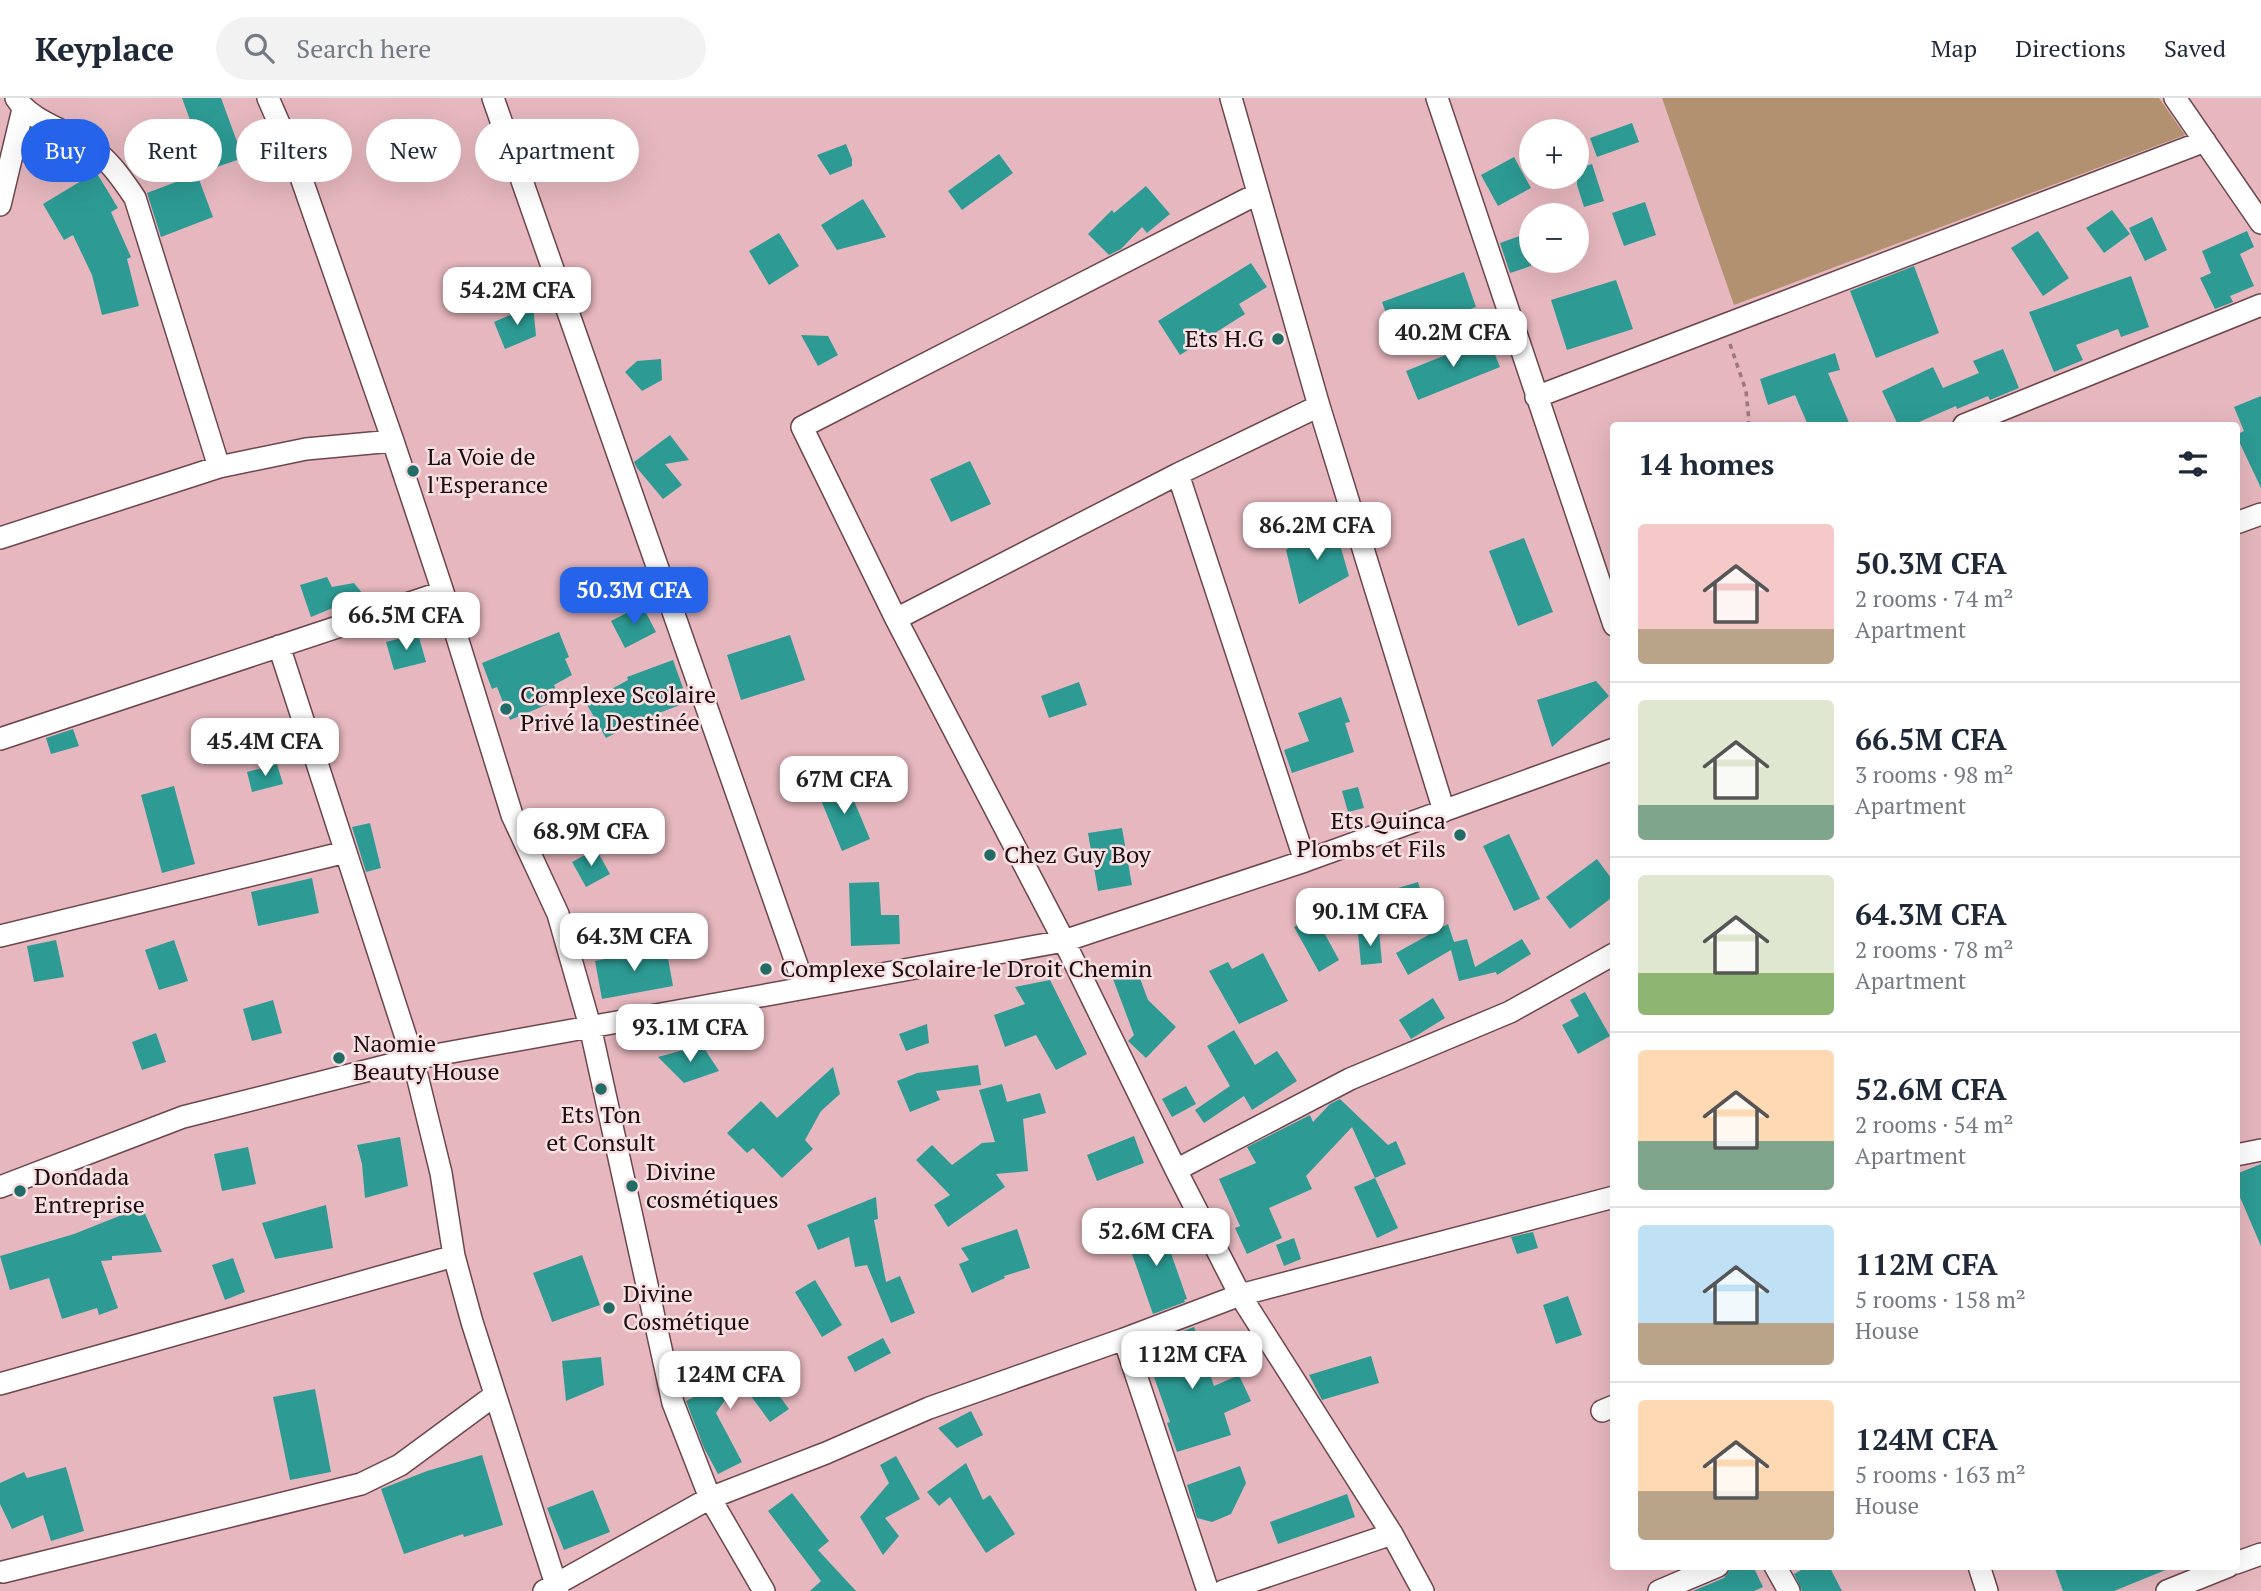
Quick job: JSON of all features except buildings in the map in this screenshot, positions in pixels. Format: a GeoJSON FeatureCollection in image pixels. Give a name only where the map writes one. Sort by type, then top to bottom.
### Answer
{"type":"FeatureCollection","features":[{"type":"Feature","properties":{"kind":"street"},"geometry":{"type":"LineString","coordinates":[[268,98],[295,160],[393,441],[512,815],[558,914],[590,1026],[673,1404],[710,1498],[764,1591]]}},
{"type":"Feature","properties":{"kind":"street"},"geometry":{"type":"LineString","coordinates":[[493,98],[805,988]]}},
{"type":"Feature","properties":{"kind":"street"},"geometry":{"type":"LineString","coordinates":[[1231,98],[1319,406],[1444,811]]}},
{"type":"Feature","properties":{"kind":"street"},"geometry":{"type":"LineString","coordinates":[[1437,98],[1536,397],[1605,571],[1610,601]]}},
{"type":"Feature","properties":{"kind":"street"},"geometry":{"type":"LineString","coordinates":[[2175,98],[2261,223]]}},
{"type":"Feature","properties":{"kind":"street"},"geometry":{"type":"LineString","coordinates":[[0,205],[19,103],[86,143],[116,169],[135,198],[219,467]]}},
{"type":"Feature","properties":{"kind":"street"},"geometry":{"type":"LineString","coordinates":[[1536,397],[2205,141]]}},
{"type":"Feature","properties":{"kind":"street"},"geometry":{"type":"LineString","coordinates":[[1257,194],[802,427],[896,619],[1065,941],[1240,1295],[1391,1534],[1423,1591]]}},
{"type":"Feature","properties":{"kind":"street"},"geometry":{"type":"LineString","coordinates":[[1971,422],[2261,304]]}},
{"type":"Feature","properties":{"kind":"street"},"geometry":{"type":"LineString","coordinates":[[896,619],[1178,474],[1319,406]]}},
{"type":"Feature","properties":{"kind":"street"},"geometry":{"type":"LineString","coordinates":[[0,538],[219,467],[306,449],[393,441]]}},
{"type":"Feature","properties":{"kind":"street"},"geometry":{"type":"LineString","coordinates":[[1178,474],[1305,861]]}},
{"type":"Feature","properties":{"kind":"street"},"geometry":{"type":"LineString","coordinates":[[2240,522],[2261,514]]}},
{"type":"Feature","properties":{"kind":"street"},"geometry":{"type":"LineString","coordinates":[[0,739],[443,592]]}},
{"type":"Feature","properties":{"kind":"street"},"geometry":{"type":"LineString","coordinates":[[279,646],[414,1059],[441,1174],[454,1256],[553,1589],[710,1498],[826,1453],[929,1408],[1240,1295],[1610,1198]]}},
{"type":"Feature","properties":{"kind":"street"},"geometry":{"type":"LineString","coordinates":[[0,1187],[183,1117],[414,1059],[1065,941],[1305,861],[1610,750]]}},
{"type":"Feature","properties":{"kind":"street"},"geometry":{"type":"LineString","coordinates":[[0,936],[346,852]]}},
{"type":"Feature","properties":{"kind":"street"},"geometry":{"type":"LineString","coordinates":[[1176,1170],[1350,1079],[1510,1012],[1610,956]]}},
{"type":"Feature","properties":{"kind":"street"},"geometry":{"type":"LineString","coordinates":[[2240,1154],[2261,1150]]}},
{"type":"Feature","properties":{"kind":"street"},"geometry":{"type":"LineString","coordinates":[[0,1384],[454,1256]]}},
{"type":"Feature","properties":{"kind":"street"},"geometry":{"type":"LineString","coordinates":[[1124,1339],[1208,1591]]}},
{"type":"Feature","properties":{"kind":"street"},"geometry":{"type":"LineString","coordinates":[[4,1576],[361,1484],[400,1465],[495,1395]]}},
{"type":"Feature","properties":{"kind":"street"},"geometry":{"type":"LineString","coordinates":[[1223,1591],[1391,1534]]}},
{"type":"Feature","properties":{"kind":"street"},"geometry":{"type":"LineString","coordinates":[[2240,1562],[2261,1554]]}},
{"type":"Feature","properties":{"kind":"street"},"geometry":{"type":"LineString","coordinates":[[1659,1591],[1709,1570]]}},
{"type":"Feature","properties":{"kind":"street"},"geometry":{"type":"LineString","coordinates":[[1777,1570],[1789,1591]]}},
{"type":"Feature","properties":{"kind":"street"},"geometry":{"type":"LineString","coordinates":[[1980,1570],[1987,1591]]}},
{"type":"Feature","properties":{"kind":"street"},"geometry":{"type":"LineString","coordinates":[[2174,1590],[2220,1570]]}},
{"type":"Feature","properties":{"kind":"path"},"geometry":{"type":"LineString","coordinates":[[1723,325],[1746,391],[1749,422]]}},
{"type":"Feature","properties":{"kind":"shaded area"},"geometry":{"type":"Polygon","coordinates":[[[1662,98],[2159,98],[2185,135],[1734,305],[1662,98]]]}},
{"type":"Feature","properties":{"kind":"place","name":"Ets H.G"},"geometry":{"type":"Point","coordinates":[1278,339]}},
{"type":"Feature","properties":{"kind":"place","name":"La Voie de l'Esperance"},"geometry":{"type":"Point","coordinates":[413,471]}},
{"type":"Feature","properties":{"kind":"place","name":"Complexe Scolaire Privé la Destinée"},"geometry":{"type":"Point","coordinates":[506,709]}},
{"type":"Feature","properties":{"kind":"place","name":"Ets Quinca Plombs et Fils"},"geometry":{"type":"Point","coordinates":[1460,835]}},
{"type":"Feature","properties":{"kind":"place","name":"Chez Guy Boy"},"geometry":{"type":"Point","coordinates":[990,855]}},
{"type":"Feature","properties":{"kind":"place","name":"Complexe Scolaire le Droit Chemin"},"geometry":{"type":"Point","coordinates":[766,969]}},
{"type":"Feature","properties":{"kind":"place","name":"Naomie Beauty House"},"geometry":{"type":"Point","coordinates":[339,1058]}},
{"type":"Feature","properties":{"kind":"place","name":"Ets Ton et Consult"},"geometry":{"type":"Point","coordinates":[601,1089]}},
{"type":"Feature","properties":{"kind":"place","name":"Divine cosmétiques"},"geometry":{"type":"Point","coordinates":[632,1186]}},
{"type":"Feature","properties":{"kind":"place","name":"Dondada Entreprise"},"geometry":{"type":"Point","coordinates":[20,1191]}},
{"type":"Feature","properties":{"kind":"place","name":"Divine Cosmétique"},"geometry":{"type":"Point","coordinates":[609,1308]}}]}
